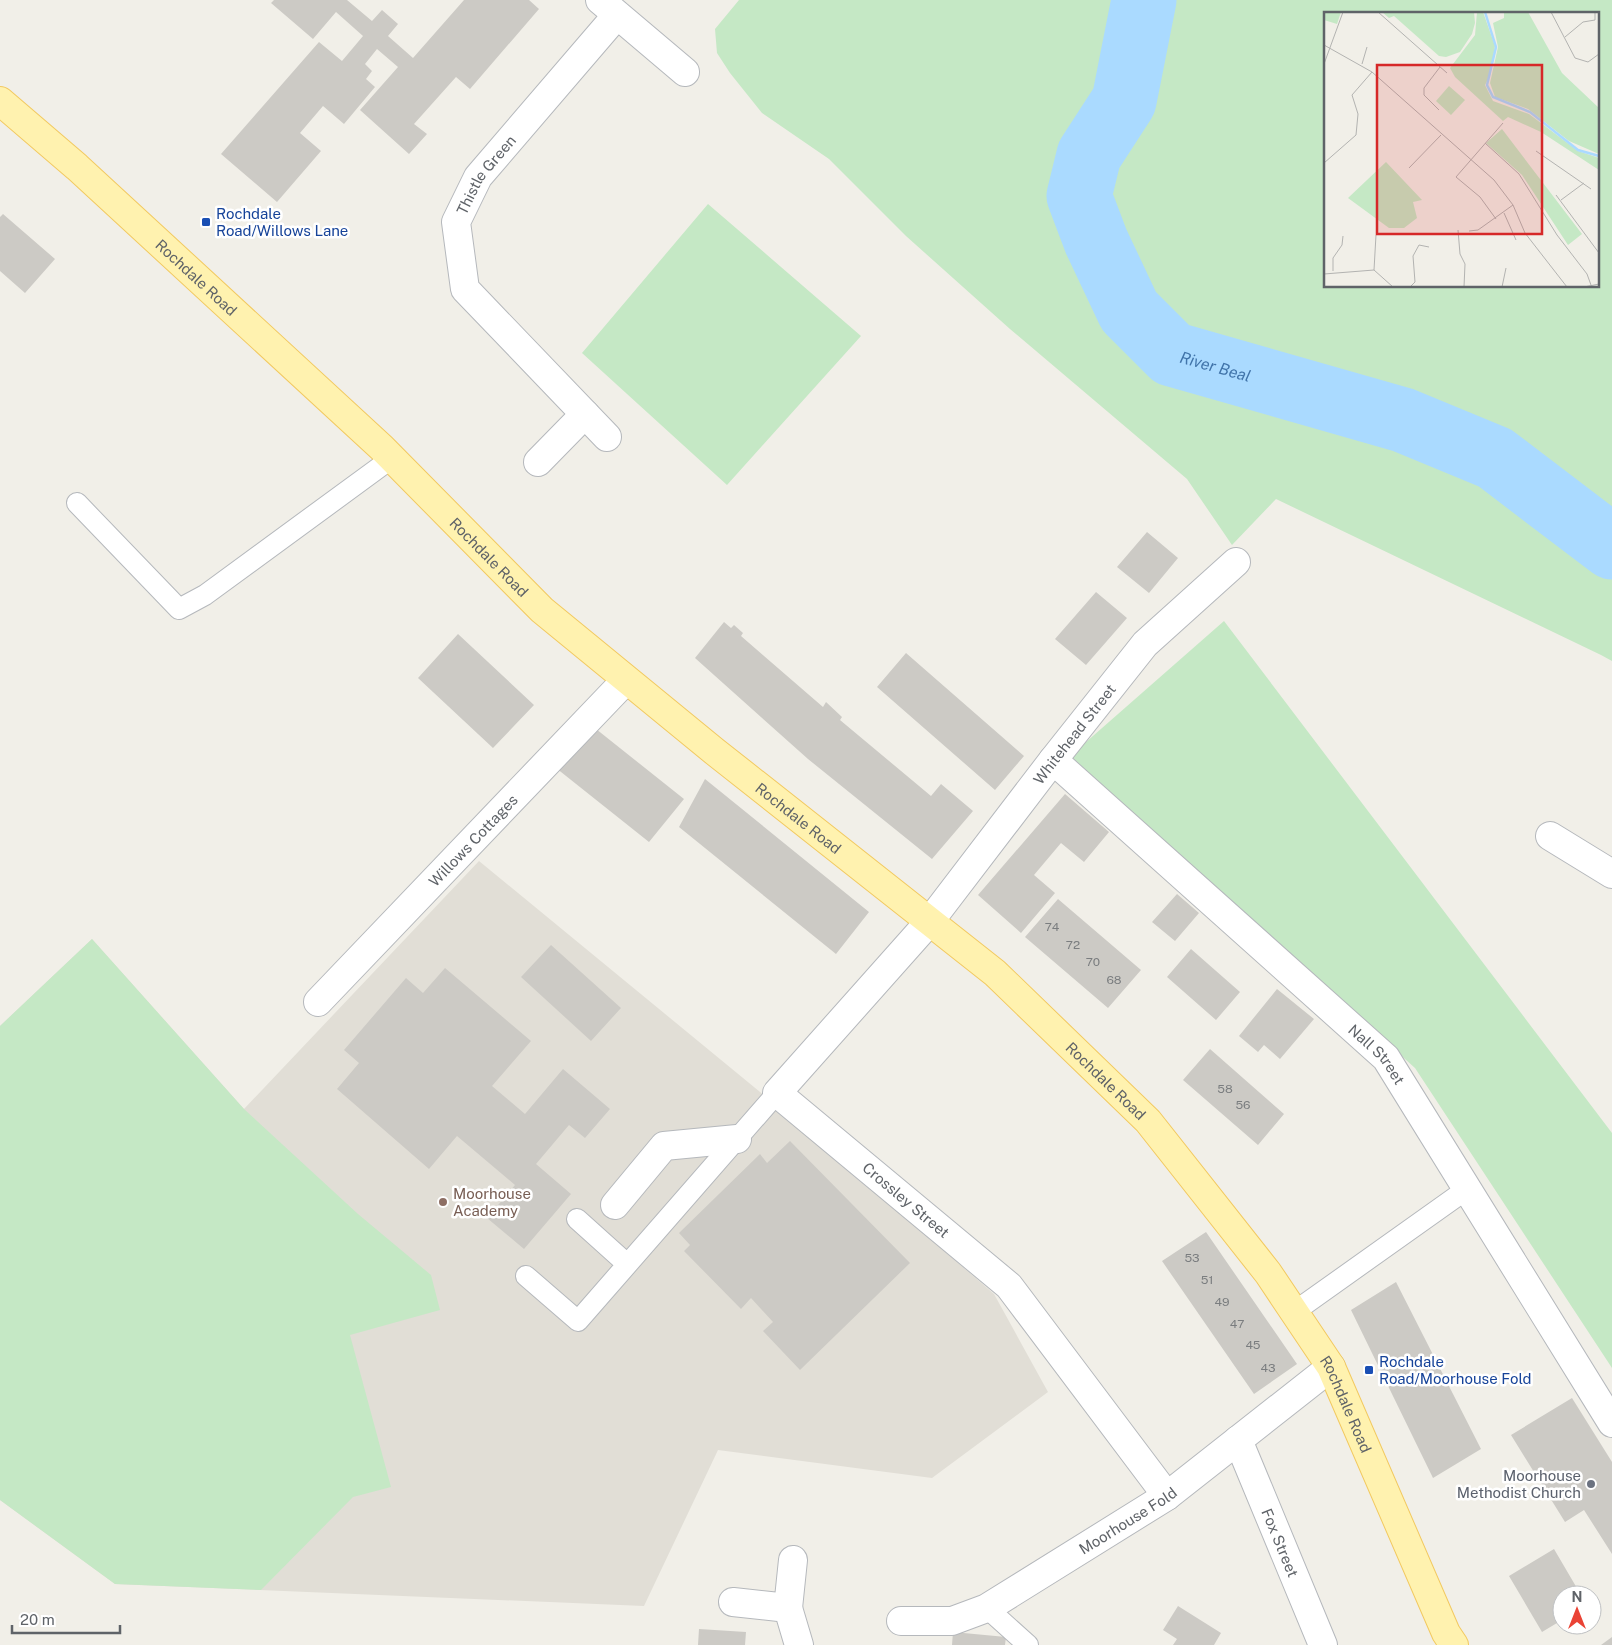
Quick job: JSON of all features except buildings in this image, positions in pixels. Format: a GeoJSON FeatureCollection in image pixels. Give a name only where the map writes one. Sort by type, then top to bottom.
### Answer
{"type":"FeatureCollection","features":[{"type":"Feature","properties":{"kind":"main road","name":"Rochdale Road"},"geometry":{"type":"LineString","coordinates":[[0,101],[77,167],[392,458],[542,610],[714,751],[995,973],[1148,1121],[1268,1273],[1331,1367],[1446,1633],[1454,1645]]}},
{"type":"Feature","properties":{"kind":"street"},"geometry":{"type":"LineString","coordinates":[[608,8],[685,72]]}},
{"type":"Feature","properties":{"kind":"street","name":"Thistle Green"},"geometry":{"type":"LineString","coordinates":[[607,437],[465,289],[456,222],[478,177],[608,8]]}},
{"type":"Feature","properties":{"kind":"street"},"geometry":{"type":"LineString","coordinates":[[538,462],[585,414]]}},
{"type":"Feature","properties":{"kind":"street","name":"Whitehead Street"},"geometry":{"type":"LineString","coordinates":[[930,921],[1053,760],[1145,644],[1236,562]]}},
{"type":"Feature","properties":{"kind":"street","name":"Willows Cottages"},"geometry":{"type":"LineString","coordinates":[[318,1002],[626,680]]}},
{"type":"Feature","properties":{"kind":"street","name":"Nall Street"},"geometry":{"type":"LineString","coordinates":[[1053,760],[1386,1058],[1612,1423]]}},
{"type":"Feature","properties":{"kind":"street"},"geometry":{"type":"LineString","coordinates":[[1550,836],[1612,874]]}},
{"type":"Feature","properties":{"kind":"street"},"geometry":{"type":"LineString","coordinates":[[777,1093],[930,921]]}},
{"type":"Feature","properties":{"kind":"street","name":"Crossley Street"},"geometry":{"type":"LineString","coordinates":[[777,1093],[1009,1286],[1167,1496]]}},
{"type":"Feature","properties":{"kind":"street"},"geometry":{"type":"LineString","coordinates":[[615,1205],[664,1146],[737,1139]]}},
{"type":"Feature","properties":{"kind":"street","name":"Moorhouse Fold"},"geometry":{"type":"LineString","coordinates":[[901,1621],[952,1621],[987,1608],[1167,1496],[1331,1367]]}},
{"type":"Feature","properties":{"kind":"street","name":"Fox Street"},"geometry":{"type":"LineString","coordinates":[[1238,1440],[1323,1645]]}},
{"type":"Feature","properties":{"kind":"street"},"geometry":{"type":"LineString","coordinates":[[793,1560],[788,1608],[799,1645]]}},
{"type":"Feature","properties":{"kind":"street"},"geometry":{"type":"LineString","coordinates":[[733,1602],[788,1608]]}},
{"type":"Feature","properties":{"kind":"lane"},"geometry":{"type":"LineString","coordinates":[[77,503],[179,609],[205,595],[392,458]]}},
{"type":"Feature","properties":{"kind":"lane"},"geometry":{"type":"LineString","coordinates":[[526,1276],[578,1321],[777,1093]]}},
{"type":"Feature","properties":{"kind":"lane"},"geometry":{"type":"LineString","coordinates":[[1294,1312],[1467,1189]]}},
{"type":"Feature","properties":{"kind":"lane"},"geometry":{"type":"LineString","coordinates":[[577,1219],[627,1264]]}},
{"type":"Feature","properties":{"kind":"lane"},"geometry":{"type":"LineString","coordinates":[[987,1608],[1028,1645]]}},
{"type":"Feature","properties":{"kind":"shaded area","name":"Moorhouse Academy"},"geometry":{"type":"Polygon","coordinates":[[[479,861],[771,1101],[994,1294],[1048,1392],[932,1478],[718,1450],[644,1606],[115,1584],[0,1500],[0,1026],[92,939],[244,1109],[479,861]]]}},
{"type":"Feature","properties":{"kind":"green space"},"geometry":{"type":"Polygon","coordinates":[[[739,0],[1134,0],[1108,101],[1068,145],[1055,189],[1076,256],[1138,345],[1173,368],[1405,438],[1481,475],[1612,571],[1612,661],[1276,499],[1232,545],[1187,479],[1010,329],[906,236],[829,159],[762,113],[730,73],[717,53],[715,29],[739,0]]]}},
{"type":"Feature","properties":{"kind":"green space"},"geometry":{"type":"Polygon","coordinates":[[[1162,0],[1612,0],[1612,514],[1604,507],[1471,423],[1202,343],[1151,313],[1118,256],[1104,210],[1107,168],[1139,111],[1147,84],[1162,0]]]}},
{"type":"Feature","properties":{"kind":"green space"},"geometry":{"type":"Polygon","coordinates":[[[708,204],[861,336],[727,485],[582,353],[708,204]]]}},
{"type":"Feature","properties":{"kind":"green space"},"geometry":{"type":"Polygon","coordinates":[[[1224,621],[1612,1133],[1612,1368],[1415,1068],[1069,757],[1224,621]]]}},
{"type":"Feature","properties":{"kind":"green space"},"geometry":{"type":"Polygon","coordinates":[[[92,939],[244,1109],[358,1214],[431,1275],[440,1310],[350,1335],[391,1487],[353,1497],[261,1590],[115,1584],[0,1500],[0,1026],[92,939]]]}},
{"type":"Feature","properties":{"kind":"waterway","name":"River Beal"},"geometry":{"type":"LineString","coordinates":[[1144,0],[1124,101],[1089,155],[1079,196],[1096,241],[1129,311],[1172,354],[1403,420],[1495,458],[1612,547]]}},
{"type":"Feature","properties":{"kind":"place","name":"Rochdale Road/Willows Lane"},"geometry":{"type":"Point","coordinates":[206,222]}},
{"type":"Feature","properties":{"kind":"place","name":"Moorhouse Academy"},"geometry":{"type":"Point","coordinates":[443,1202]}},
{"type":"Feature","properties":{"kind":"place","name":"Rochdale Road/Moorhouse Fold"},"geometry":{"type":"Point","coordinates":[1369,1370]}},
{"type":"Feature","properties":{"kind":"place","name":"Moorhouse Methodist Church"},"geometry":{"type":"Point","coordinates":[1591,1484]}}]}
